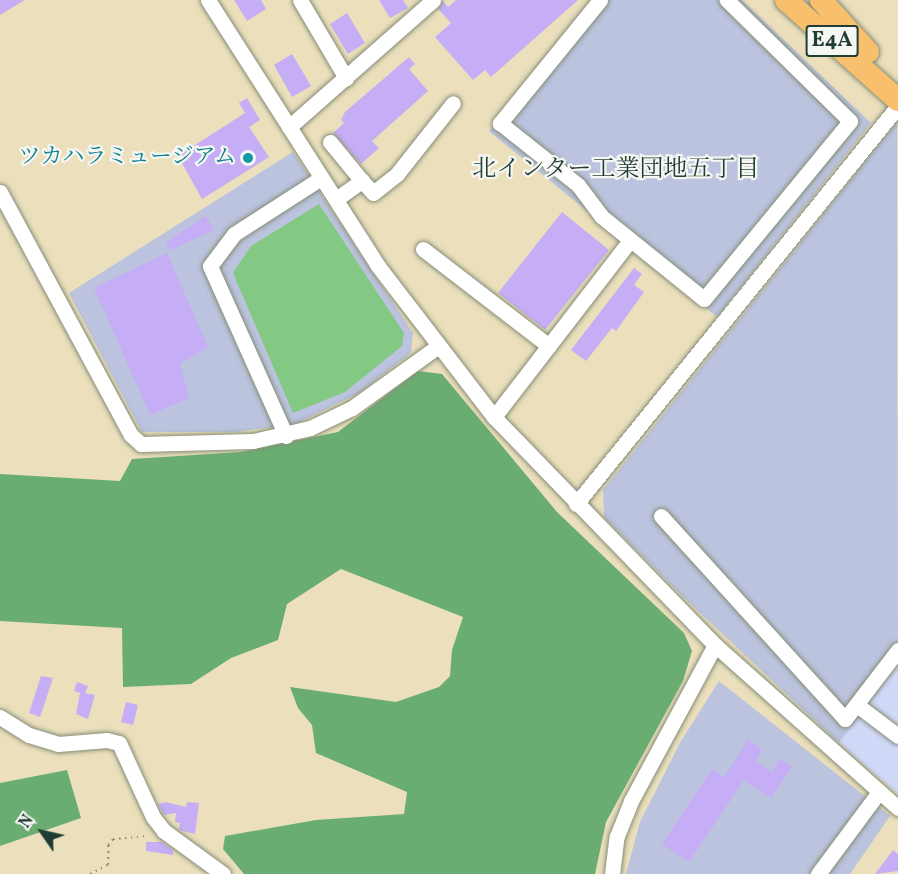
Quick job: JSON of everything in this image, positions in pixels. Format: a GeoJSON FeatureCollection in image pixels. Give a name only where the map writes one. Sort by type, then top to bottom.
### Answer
{"type":"FeatureCollection","features":[{"type":"Feature","properties":{"kind":"highway","name":"E4A"},"geometry":{"type":"LineString","coordinates":[[786,0],[887,77]]}},
{"type":"Feature","properties":{"kind":"highway","name":"E4A"},"geometry":{"type":"LineString","coordinates":[[810,0],[868,52],[887,77],[898,100]]}},
{"type":"Feature","properties":{"kind":"highway"},"geometry":{"type":"LineString","coordinates":[[820,0],[868,52]]}},
{"type":"Feature","properties":{"kind":"street"},"geometry":{"type":"LineString","coordinates":[[208,0],[321,178],[436,347],[494,417],[715,645],[898,808]]}},
{"type":"Feature","properties":{"kind":"street"},"geometry":{"type":"LineString","coordinates":[[300,0],[346,78]]}},
{"type":"Feature","properties":{"kind":"street"},"geometry":{"type":"LineString","coordinates":[[289,127],[433,0]]}},
{"type":"Feature","properties":{"kind":"street"},"geometry":{"type":"LineString","coordinates":[[600,0],[500,123],[578,185],[601,216],[633,251],[704,299],[850,121],[727,0]]}},
{"type":"Feature","properties":{"kind":"street"},"geometry":{"type":"LineString","coordinates":[[330,142],[373,194],[397,174],[453,104]]}},
{"type":"Feature","properties":{"kind":"street"},"geometry":{"type":"LineString","coordinates":[[576,504],[898,106]]}},
{"type":"Feature","properties":{"kind":"street"},"geometry":{"type":"LineString","coordinates":[[286,436],[210,266],[234,234],[321,178]]}},
{"type":"Feature","properties":{"kind":"street"},"geometry":{"type":"LineString","coordinates":[[336,199],[362,181]]}},
{"type":"Feature","properties":{"kind":"street"},"geometry":{"type":"LineString","coordinates":[[0,192],[131,435],[141,444],[252,441],[286,436],[352,408],[436,347]]}},
{"type":"Feature","properties":{"kind":"street"},"geometry":{"type":"LineString","coordinates":[[423,249],[549,346]]}},
{"type":"Feature","properties":{"kind":"street"},"geometry":{"type":"LineString","coordinates":[[494,417],[549,346],[633,251]]}},
{"type":"Feature","properties":{"kind":"street"},"geometry":{"type":"LineString","coordinates":[[661,516],[845,719],[898,650]]}},
{"type":"Feature","properties":{"kind":"street"},"geometry":{"type":"LineString","coordinates":[[612,874],[617,836],[631,801],[715,645]]}},
{"type":"Feature","properties":{"kind":"street"},"geometry":{"type":"LineString","coordinates":[[857,705],[898,736]]}},
{"type":"Feature","properties":{"kind":"street"},"geometry":{"type":"LineString","coordinates":[[0,717],[29,735],[58,744],[107,740],[119,743],[153,817],[164,831],[223,874]]}},
{"type":"Feature","properties":{"kind":"street"},"geometry":{"type":"LineString","coordinates":[[818,874],[879,792]]}},
{"type":"Feature","properties":{"kind":"path"},"geometry":{"type":"LineString","coordinates":[[90,874],[108,865],[108,845],[113,839],[158,835],[164,831]]}},
{"type":"Feature","properties":{"kind":"shaded area"},"geometry":{"type":"Polygon","coordinates":[[[591,0],[742,0],[871,123],[717,317],[489,131],[591,0]]]}},
{"type":"Feature","properties":{"kind":"shaded area"},"geometry":{"type":"Polygon","coordinates":[[[897,122],[898,664],[839,743],[683,597],[604,517],[603,490],[897,122]]]}},
{"type":"Feature","properties":{"kind":"shaded area"},"geometry":{"type":"Polygon","coordinates":[[[293,152],[413,333],[411,353],[359,393],[296,424],[235,432],[142,432],[69,293],[293,152]]]}},
{"type":"Feature","properties":{"kind":"shaded area"},"geometry":{"type":"Polygon","coordinates":[[[898,664],[898,794],[839,743],[898,664]]]}},
{"type":"Feature","properties":{"kind":"shaded area"},"geometry":{"type":"Polygon","coordinates":[[[719,681],[890,816],[850,874],[626,874],[640,822],[681,741],[719,681]]]}},
{"type":"Feature","properties":{"kind":"green space"},"geometry":{"type":"Polygon","coordinates":[[[319,204],[404,333],[402,346],[345,392],[293,413],[233,273],[251,246],[319,204]]]}},
{"type":"Feature","properties":{"kind":"green space"},"geometry":{"type":"Polygon","coordinates":[[[418,371],[442,374],[557,512],[684,633],[692,651],[683,681],[606,822],[595,874],[244,874],[223,849],[225,836],[316,820],[404,814],[407,792],[316,753],[312,725],[298,708],[290,687],[396,702],[439,687],[450,676],[452,650],[463,617],[341,569],[287,604],[278,640],[231,658],[191,684],[123,687],[122,628],[0,621],[0,474],[120,481],[132,459],[241,452],[338,432],[418,371]]]}},
{"type":"Feature","properties":{"kind":"green space"},"geometry":{"type":"Polygon","coordinates":[[[67,770],[81,818],[0,846],[0,783],[67,770]]]}},
{"type":"Feature","properties":{"kind":"building"},"geometry":{"type":"Polygon","coordinates":[[[0,0],[25,0],[0,15],[0,0]]]}},
{"type":"Feature","properties":{"kind":"building"},"geometry":{"type":"Polygon","coordinates":[[[234,0],[261,0],[266,9],[247,21],[234,0]]]}},
{"type":"Feature","properties":{"kind":"building"},"geometry":{"type":"Polygon","coordinates":[[[379,0],[403,0],[408,8],[390,18],[379,0]]]}},
{"type":"Feature","properties":{"kind":"building"},"geometry":{"type":"Polygon","coordinates":[[[456,0],[578,0],[491,77],[485,70],[473,80],[435,37],[451,23],[438,9],[443,1],[448,7],[456,0]]]}},
{"type":"Feature","properties":{"kind":"building"},"geometry":{"type":"Polygon","coordinates":[[[347,13],[365,43],[348,54],[330,24],[347,13]]]}},
{"type":"Feature","properties":{"kind":"building"},"geometry":{"type":"Polygon","coordinates":[[[292,54],[311,86],[292,97],[274,65],[292,54]]]}},
{"type":"Feature","properties":{"kind":"building"},"geometry":{"type":"Polygon","coordinates":[[[409,57],[415,64],[409,69],[428,91],[372,141],[379,148],[361,164],[333,133],[344,123],[341,120],[345,112],[409,57]]]}},
{"type":"Feature","properties":{"kind":"building","name":"ツカハラミュージアム"},"geometry":{"type":"Polygon","coordinates":[[[247,98],[260,120],[249,127],[269,157],[202,199],[178,156],[245,113],[239,103],[247,98]]]}},
{"type":"Feature","properties":{"kind":"building"},"geometry":{"type":"Polygon","coordinates":[[[562,212],[609,250],[545,330],[498,293],[562,212]]]}},
{"type":"Feature","properties":{"kind":"building"},"geometry":{"type":"Polygon","coordinates":[[[206,216],[214,230],[171,250],[166,242],[206,216]]]}},
{"type":"Feature","properties":{"kind":"building"},"geometry":{"type":"Polygon","coordinates":[[[167,253],[208,347],[180,364],[189,398],[150,415],[94,288],[167,253]]]}},
{"type":"Feature","properties":{"kind":"building"},"geometry":{"type":"Polygon","coordinates":[[[634,268],[642,274],[634,285],[644,292],[616,331],[612,328],[586,361],[571,350],[634,268]]]}},
{"type":"Feature","properties":{"kind":"building"},"geometry":{"type":"Polygon","coordinates":[[[41,676],[53,678],[40,717],[29,713],[41,676]]]}},
{"type":"Feature","properties":{"kind":"building"},"geometry":{"type":"Polygon","coordinates":[[[77,682],[88,686],[85,693],[95,695],[88,719],[76,714],[80,693],[74,691],[77,682]]]}},
{"type":"Feature","properties":{"kind":"building"},"geometry":{"type":"Polygon","coordinates":[[[126,702],[138,705],[133,725],[121,722],[126,702]]]}},
{"type":"Feature","properties":{"kind":"building"},"geometry":{"type":"Polygon","coordinates":[[[748,740],[762,750],[755,761],[772,772],[780,759],[792,767],[771,798],[744,780],[689,862],[662,844],[712,769],[724,778],[748,740]]]}},
{"type":"Feature","properties":{"kind":"building"},"geometry":{"type":"Polygon","coordinates":[[[166,802],[186,807],[187,802],[199,803],[195,834],[179,830],[180,823],[175,822],[176,813],[164,815],[158,804],[166,802]]]}},
{"type":"Feature","properties":{"kind":"building"},"geometry":{"type":"Polygon","coordinates":[[[146,842],[162,842],[173,850],[173,855],[146,851],[146,842]]]}},
{"type":"Feature","properties":{"kind":"building"},"geometry":{"type":"Polygon","coordinates":[[[893,850],[898,854],[898,871],[875,874],[893,850]]]}},
{"type":"Feature","properties":{"kind":"place","name":"ツカハラミュージアム"},"geometry":{"type":"Point","coordinates":[248,158]}},
{"type":"Feature","properties":{"kind":"district","name":"北インター工業団地五丁目"},"geometry":{"type":"Point","coordinates":[616,171]}}]}
